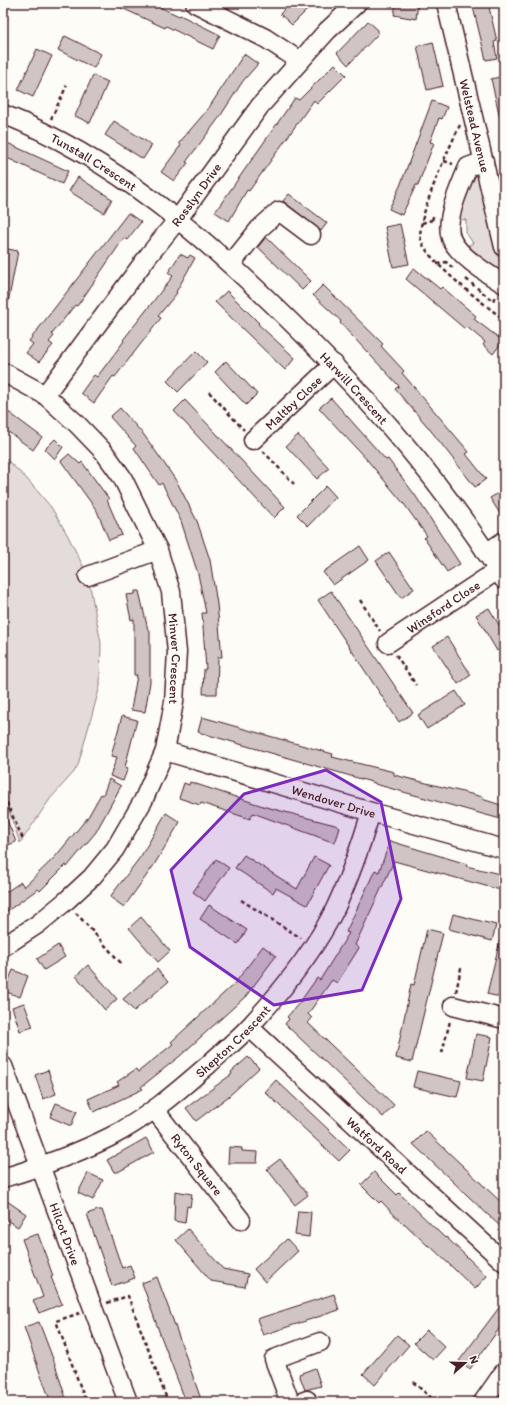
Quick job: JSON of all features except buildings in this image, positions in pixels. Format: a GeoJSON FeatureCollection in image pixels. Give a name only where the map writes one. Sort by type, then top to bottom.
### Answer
{"type":"FeatureCollection","features":[{"type":"Feature","properties":{"kind":"street"},"geometry":{"type":"LineString","coordinates":[[195,3],[265,38],[300,61]]}},
{"type":"Feature","properties":{"kind":"street","name":"Rosslyn Drive"},"geometry":{"type":"LineString","coordinates":[[45,395],[149,255],[178,219],[260,106],[327,31],[357,3]]}},
{"type":"Feature","properties":{"kind":"street","name":"Welstead Avenue"},"geometry":{"type":"LineString","coordinates":[[446,3],[484,161],[501,221],[504,247]]}},
{"type":"Feature","properties":{"kind":"street","name":"Tunstall Crescent"},"geometry":{"type":"LineString","coordinates":[[3,114],[44,132],[97,161],[178,219]]}},
{"type":"Feature","properties":{"kind":"street"},"geometry":{"type":"LineString","coordinates":[[484,161],[468,167],[450,220],[451,238],[459,250],[489,275],[504,284]]}},
{"type":"Feature","properties":{"kind":"street"},"geometry":{"type":"LineString","coordinates":[[231,264],[259,229],[279,211],[310,235]]}},
{"type":"Feature","properties":{"kind":"street","name":"Harwill Crescent"},"geometry":{"type":"LineString","coordinates":[[178,219],[231,264],[334,364],[402,440],[464,519],[501,575]]}},
{"type":"Feature","properties":{"kind":"street","name":"Maltby Close"},"geometry":{"type":"LineString","coordinates":[[253,440],[334,364]]}},
{"type":"Feature","properties":{"kind":"street","name":"Minver Crescent"},"geometry":{"type":"LineString","coordinates":[[3,372],[45,395],[77,424],[104,452],[118,471],[141,513],[158,550],[172,592],[176,652],[174,702],[165,751],[143,801],[115,849],[92,877],[66,901],[38,924],[3,947]]}},
{"type":"Feature","properties":{"kind":"street"},"geometry":{"type":"LineString","coordinates":[[486,553],[504,541]]}},
{"type":"Feature","properties":{"kind":"street"},"geometry":{"type":"LineString","coordinates":[[88,576],[158,550]]}},
{"type":"Feature","properties":{"kind":"street","name":"Winsford Close"},"geometry":{"type":"LineString","coordinates":[[388,643],[501,575]]}},
{"type":"Feature","properties":{"kind":"street","name":"Wendover Drive"},"geometry":{"type":"LineString","coordinates":[[165,751],[504,850]]}},
{"type":"Feature","properties":{"kind":"street","name":"Shepton Crescent"},"geometry":{"type":"LineString","coordinates":[[3,1178],[40,1167],[111,1136],[154,1109],[187,1084],[249,1027],[286,984],[313,946],[334,910],[356,860],[371,812]]}},
{"type":"Feature","properties":{"kind":"street"},"geometry":{"type":"LineString","coordinates":[[453,1006],[504,1019]]}},
{"type":"Feature","properties":{"kind":"street","name":"Watford Road"},"geometry":{"type":"LineString","coordinates":[[249,1027],[504,1262]]}},
{"type":"Feature","properties":{"kind":"street","name":"Hilcot Drive"},"geometry":{"type":"LineString","coordinates":[[3,1066],[128,1402]]}},
{"type":"Feature","properties":{"kind":"street","name":"Ryton Square"},"geometry":{"type":"LineString","coordinates":[[154,1109],[241,1220]]}},
{"type":"Feature","properties":{"kind":"street"},"geometry":{"type":"LineString","coordinates":[[296,1399],[274,1360],[320,1342]]}},
{"type":"Feature","properties":{"kind":"street"},"geometry":{"type":"LineString","coordinates":[[482,1402],[504,1372]]}},
{"type":"Feature","properties":{"kind":"path"},"geometry":{"type":"LineString","coordinates":[[44,132],[67,85]]}},
{"type":"Feature","properties":{"kind":"path"},"geometry":{"type":"LineString","coordinates":[[435,186],[439,187]]}},
{"type":"Feature","properties":{"kind":"path"},"geometry":{"type":"LineString","coordinates":[[485,304],[489,298]]}},
{"type":"Feature","properties":{"kind":"path"},"geometry":{"type":"LineString","coordinates":[[3,789],[8,806],[23,839]]}},
{"type":"Feature","properties":{"kind":"path"},"geometry":{"type":"LineString","coordinates":[[241,900],[313,946]]}},
{"type":"Feature","properties":{"kind":"path"},"geometry":{"type":"LineString","coordinates":[[66,901],[122,963]]}},
{"type":"Feature","properties":{"kind":"path"},"geometry":{"type":"LineString","coordinates":[[86,1402],[56,1321],[128,1296],[168,1402]]}},
{"type":"Feature","properties":{"kind":"path"},"geometry":{"type":"LineString","coordinates":[[413,1382],[436,1402]]}},
{"type":"Feature","properties":{"kind":"highlighted area"},"geometry":{"type":"Polygon","coordinates":[[[326,770],[381,802],[401,899],[362,990],[274,1005],[190,947],[171,870],[244,794],[326,770]]]}},
{"type":"Feature","properties":{"kind":"shaded area"},"geometry":{"type":"Polygon","coordinates":[[[477,169],[503,276],[465,247],[473,243],[466,233],[466,220],[457,219],[477,169]]]}},
{"type":"Feature","properties":{"kind":"shaded area"},"geometry":{"type":"Polygon","coordinates":[[[3,456],[27,479],[51,507],[67,534],[88,576],[101,643],[100,686],[78,765],[74,772],[50,799],[20,843],[3,794],[3,456]]]}}]}
